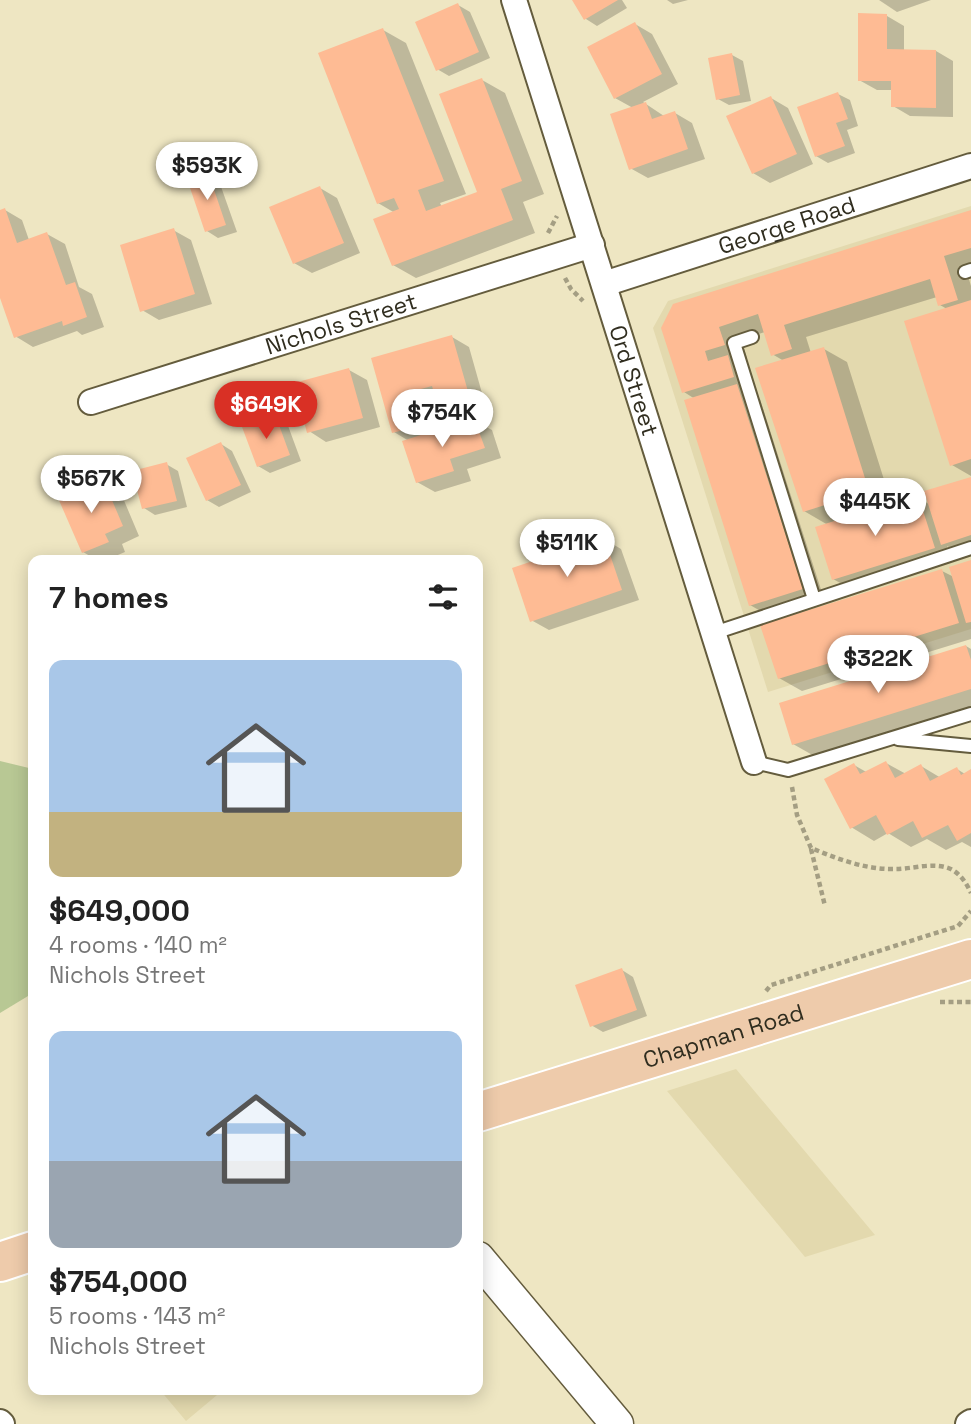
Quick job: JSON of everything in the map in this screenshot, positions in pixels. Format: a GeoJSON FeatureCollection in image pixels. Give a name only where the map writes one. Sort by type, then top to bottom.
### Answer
{"type":"FeatureCollection","features":[{"type":"Feature","properties":{"kind":"main road","name":"Chapman Road"},"geometry":{"type":"LineString","coordinates":[[483,1110],[971,959]]}},
{"type":"Feature","properties":{"kind":"main road"},"geometry":{"type":"LineString","coordinates":[[0,1262],[28,1253]]}},
{"type":"Feature","properties":{"kind":"street","name":"Ord Street"},"geometry":{"type":"LineString","coordinates":[[514,0],[754,762]]}},
{"type":"Feature","properties":{"kind":"street","name":"George Road"},"geometry":{"type":"LineString","coordinates":[[604,284],[971,166]]}},
{"type":"Feature","properties":{"kind":"street","name":"Nichols Street"},"geometry":{"type":"LineString","coordinates":[[91,402],[592,245]]}},
{"type":"Feature","properties":{"kind":"street"},"geometry":{"type":"LineString","coordinates":[[483,1264],[617,1424]]}},
{"type":"Feature","properties":{"kind":"lane"},"geometry":{"type":"LineString","coordinates":[[752,337],[733,343],[814,599]]}},
{"type":"Feature","properties":{"kind":"lane"},"geometry":{"type":"LineString","coordinates":[[713,633],[971,548]]}},
{"type":"Feature","properties":{"kind":"lane"},"geometry":{"type":"LineString","coordinates":[[754,762],[788,770],[971,714]]}},
{"type":"Feature","properties":{"kind":"lane"},"geometry":{"type":"LineString","coordinates":[[892,738],[971,746]]}},
{"type":"Feature","properties":{"kind":"path"},"geometry":{"type":"LineString","coordinates":[[545,236],[557,217],[556,208]]}},
{"type":"Feature","properties":{"kind":"path"},"geometry":{"type":"LineString","coordinates":[[792,780],[797,815],[811,848],[825,906]]}},
{"type":"Feature","properties":{"kind":"path"},"geometry":{"type":"LineString","coordinates":[[811,848],[870,868],[898,870],[946,867],[960,876],[971,893]]}},
{"type":"Feature","properties":{"kind":"shaded area"},"geometry":{"type":"Polygon","coordinates":[[[971,206],[971,629],[768,692],[653,328],[668,301],[971,206]]]}},
{"type":"Feature","properties":{"kind":"shaded area"},"geometry":{"type":"Polygon","coordinates":[[[736,1069],[875,1235],[805,1257],[667,1091],[736,1069]]]}},
{"type":"Feature","properties":{"kind":"shaded area"},"geometry":{"type":"Polygon","coordinates":[[[164,1395],[217,1395],[186,1421],[164,1395]]]}},
{"type":"Feature","properties":{"kind":"green space"},"geometry":{"type":"Polygon","coordinates":[[[0,761],[28,768],[28,996],[0,1013],[0,761]]]}},
{"type":"Feature","properties":{"kind":"building"},"geometry":{"type":"Polygon","coordinates":[[[572,0],[618,0],[584,20],[572,0]]]}},
{"type":"Feature","properties":{"kind":"building"},"geometry":{"type":"Polygon","coordinates":[[[458,3],[479,52],[436,71],[415,22],[458,3]]]}},
{"type":"Feature","properties":{"kind":"building"},"geometry":{"type":"Polygon","coordinates":[[[858,13],[887,14],[887,49],[936,50],[936,108],[891,107],[891,81],[858,81],[858,13]]]}},
{"type":"Feature","properties":{"kind":"building"},"geometry":{"type":"Polygon","coordinates":[[[635,22],[662,74],[614,99],[587,47],[635,22]]]}},
{"type":"Feature","properties":{"kind":"building"},"geometry":{"type":"Polygon","coordinates":[[[383,28],[444,181],[418,190],[426,211],[477,192],[439,94],[482,78],[522,181],[501,189],[513,220],[392,266],[373,219],[399,209],[394,198],[377,204],[318,53],[383,28]]]}},
{"type":"Feature","properties":{"kind":"building"},"geometry":{"type":"Polygon","coordinates":[[[732,53],[740,95],[716,100],[708,58],[732,53]]]}},
{"type":"Feature","properties":{"kind":"building"},"geometry":{"type":"Polygon","coordinates":[[[838,92],[848,119],[836,123],[845,146],[815,157],[797,107],[838,92]]]}},
{"type":"Feature","properties":{"kind":"building"},"geometry":{"type":"Polygon","coordinates":[[[771,96],[797,154],[752,174],[726,116],[771,96]]]}},
{"type":"Feature","properties":{"kind":"building"},"geometry":{"type":"Polygon","coordinates":[[[646,102],[652,119],[675,111],[688,149],[629,170],[610,114],[646,102]]]}},
{"type":"Feature","properties":{"kind":"building"},"geometry":{"type":"Polygon","coordinates":[[[208,172],[226,225],[205,232],[187,179],[208,172]]]}},
{"type":"Feature","properties":{"kind":"building"},"geometry":{"type":"Polygon","coordinates":[[[320,186],[344,243],[293,264],[269,207],[320,186]]]}},
{"type":"Feature","properties":{"kind":"building"},"geometry":{"type":"Polygon","coordinates":[[[5,208],[17,243],[47,232],[66,285],[75,282],[87,317],[63,326],[62,321],[14,338],[0,298],[0,210],[5,208]]]}},
{"type":"Feature","properties":{"kind":"building"},"geometry":{"type":"Polygon","coordinates":[[[971,210],[971,248],[944,256],[958,300],[938,306],[930,279],[784,325],[792,349],[771,356],[758,314],[719,327],[725,345],[705,351],[708,361],[728,355],[734,377],[682,393],[661,328],[673,304],[971,210]]]}},
{"type":"Feature","properties":{"kind":"building"},"geometry":{"type":"Polygon","coordinates":[[[174,228],[195,294],[140,312],[120,245],[174,228]]]}},
{"type":"Feature","properties":{"kind":"building"},"geometry":{"type":"Polygon","coordinates":[[[971,300],[971,459],[950,466],[904,321],[971,300]]]}},
{"type":"Feature","properties":{"kind":"building"},"geometry":{"type":"Polygon","coordinates":[[[452,335],[473,409],[441,417],[432,386],[410,392],[419,426],[392,433],[371,358],[452,335]]]}},
{"type":"Feature","properties":{"kind":"building"},"geometry":{"type":"Polygon","coordinates":[[[824,347],[869,491],[803,512],[755,368],[824,347]]]}},
{"type":"Feature","properties":{"kind":"building"},"geometry":{"type":"Polygon","coordinates":[[[349,368],[363,418],[307,433],[294,383],[349,368]]]}},
{"type":"Feature","properties":{"kind":"building"},"geometry":{"type":"Polygon","coordinates":[[[737,384],[803,589],[749,606],[684,400],[737,384]]]}},
{"type":"Feature","properties":{"kind":"building"},"geometry":{"type":"Polygon","coordinates":[[[275,414],[290,455],[257,467],[242,427],[275,414]]]}},
{"type":"Feature","properties":{"kind":"building"},"geometry":{"type":"Polygon","coordinates":[[[474,418],[485,448],[450,459],[454,471],[416,483],[402,441],[474,418]]]}},
{"type":"Feature","properties":{"kind":"building"},"geometry":{"type":"Polygon","coordinates":[[[221,442],[241,485],[206,501],[186,458],[221,442]]]}},
{"type":"Feature","properties":{"kind":"building"},"geometry":{"type":"Polygon","coordinates":[[[167,462],[177,501],[142,509],[132,471],[167,462]]]}},
{"type":"Feature","properties":{"kind":"building"},"geometry":{"type":"Polygon","coordinates":[[[971,477],[971,535],[941,545],[924,491],[971,477]]]}},
{"type":"Feature","properties":{"kind":"building"},"geometry":{"type":"Polygon","coordinates":[[[103,479],[123,526],[105,534],[109,542],[82,553],[58,498],[103,479]]]}},
{"type":"Feature","properties":{"kind":"building"},"geometry":{"type":"Polygon","coordinates":[[[918,495],[935,548],[832,580],[815,527],[918,495]]]}},
{"type":"Feature","properties":{"kind":"building"},"geometry":{"type":"Polygon","coordinates":[[[604,537],[622,590],[530,622],[512,568],[604,537]]]}},
{"type":"Feature","properties":{"kind":"building"},"geometry":{"type":"Polygon","coordinates":[[[971,560],[971,622],[966,623],[949,567],[971,560]]]}},
{"type":"Feature","properties":{"kind":"building"},"geometry":{"type":"Polygon","coordinates":[[[942,569],[959,623],[778,679],[760,625],[942,569]]]}},
{"type":"Feature","properties":{"kind":"building"},"geometry":{"type":"Polygon","coordinates":[[[966,645],[971,660],[971,689],[792,745],[779,703],[966,645]]]}},
{"type":"Feature","properties":{"kind":"building"},"geometry":{"type":"Polygon","coordinates":[[[886,761],[895,778],[921,764],[930,781],[957,767],[961,775],[971,769],[971,833],[957,841],[948,825],[922,838],[913,821],[887,835],[876,815],[850,829],[824,779],[854,763],[860,774],[886,761]]]}},
{"type":"Feature","properties":{"kind":"building"},"geometry":{"type":"Polygon","coordinates":[[[622,968],[637,1010],[590,1027],[575,985],[622,968]]]}}]}
